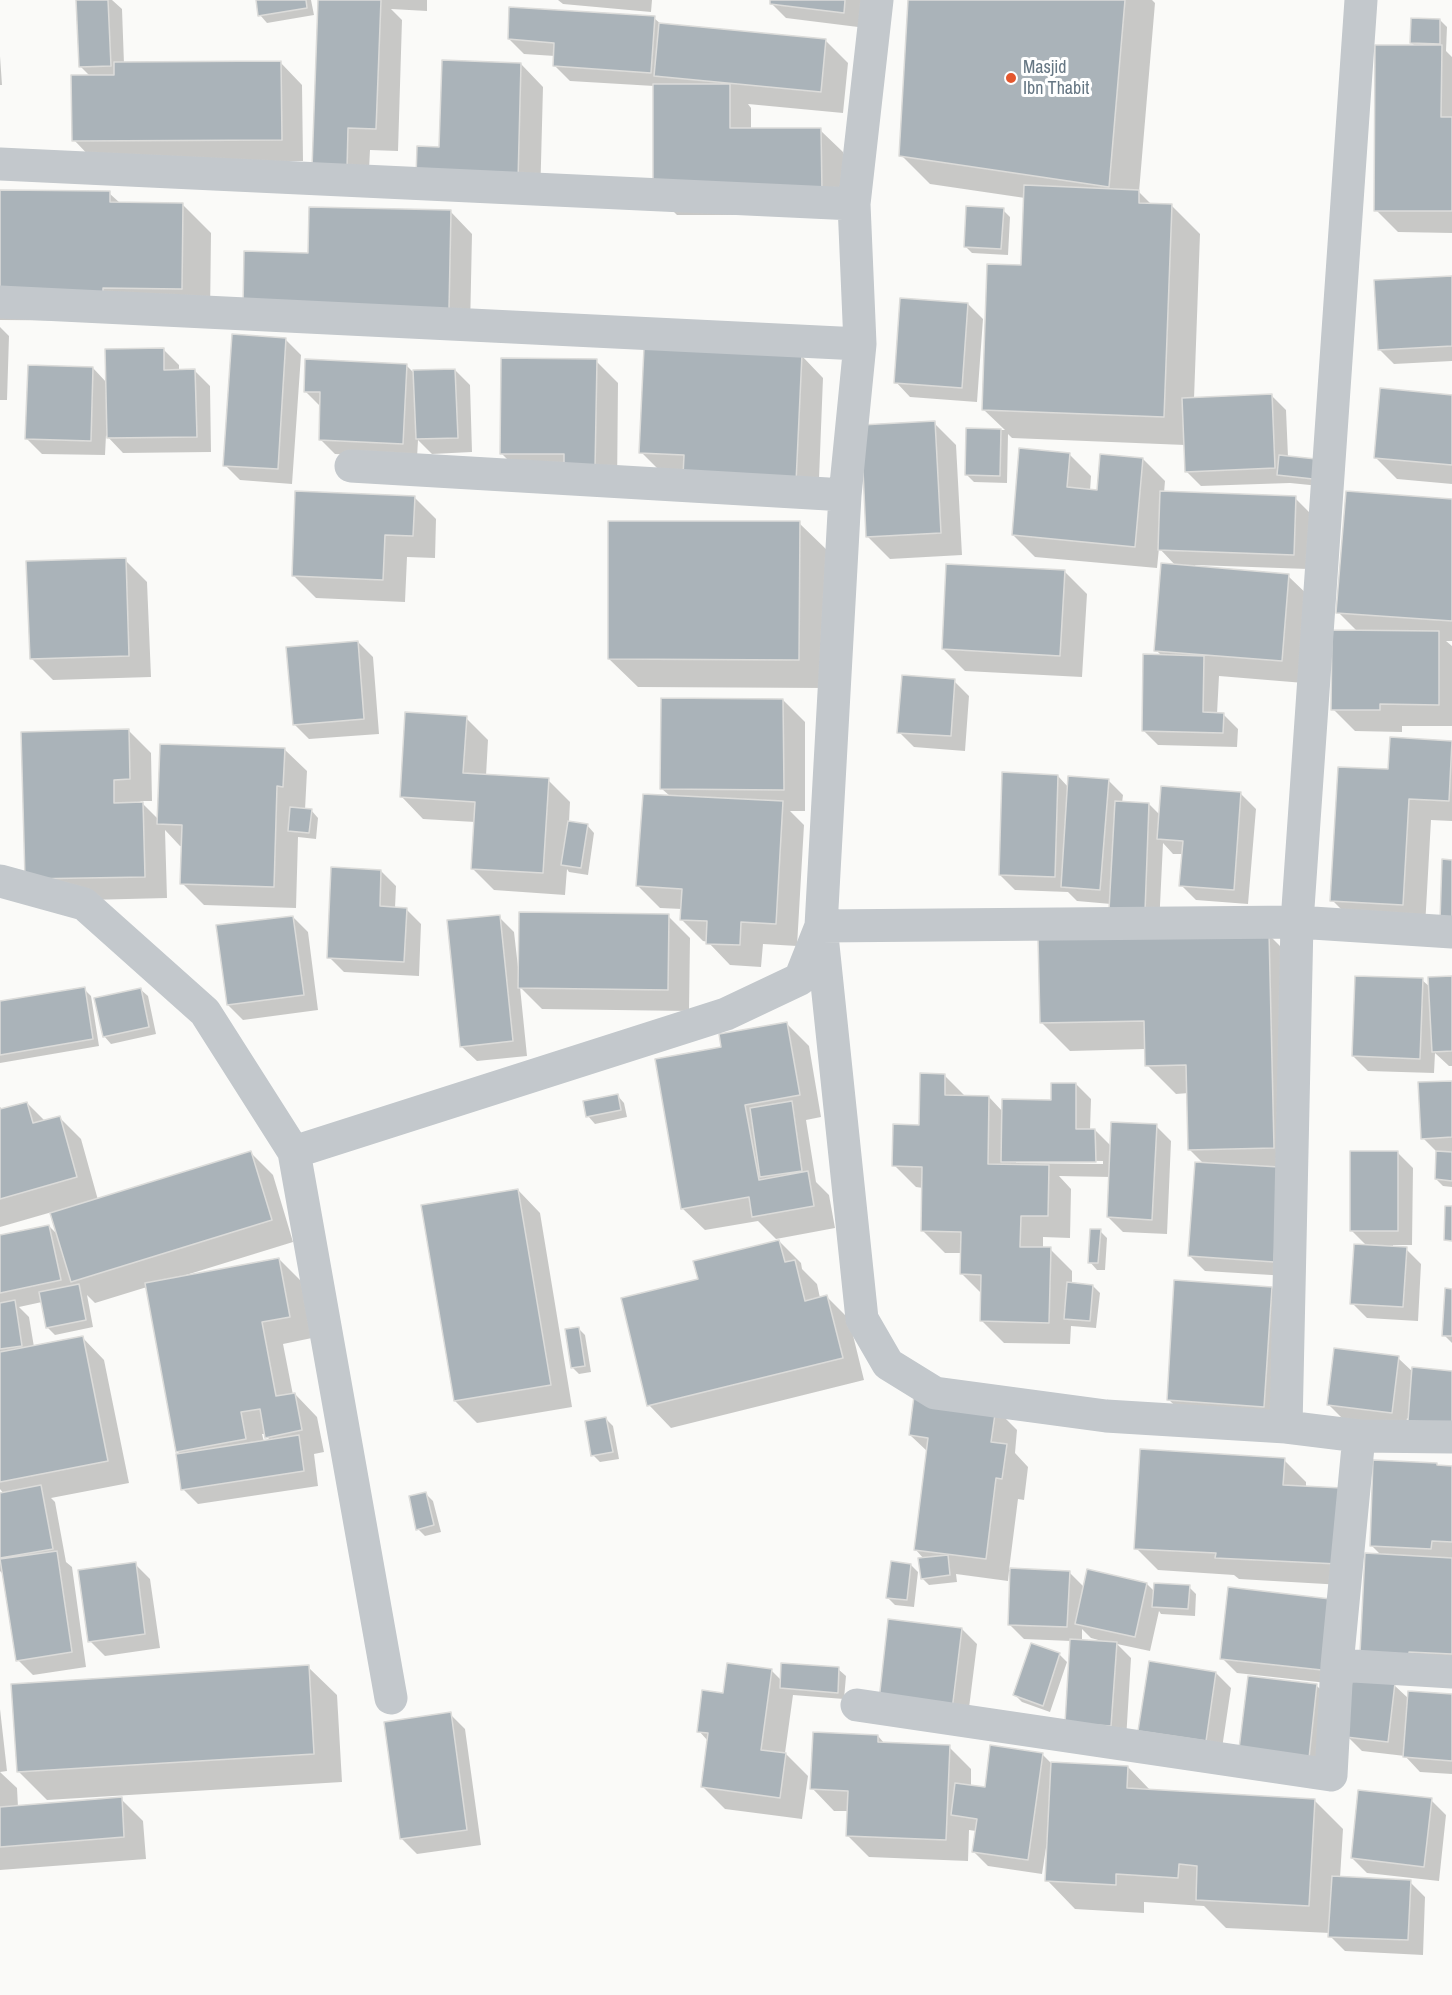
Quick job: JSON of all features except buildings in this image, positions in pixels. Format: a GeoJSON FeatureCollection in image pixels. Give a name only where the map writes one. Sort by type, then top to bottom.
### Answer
{"type":"FeatureCollection","features":[{"type":"Feature","properties":{"kind":"street"},"geometry":{"type":"LineString","coordinates":[[877,0],[854,204],[860,344],[845,495],[821,926],[862,1319],[888,1364],[935,1393],[1106,1416],[1286,1427],[1359,1436],[1452,1437]]}},
{"type":"Feature","properties":{"kind":"street"},"geometry":{"type":"LineString","coordinates":[[1286,1427],[1297,922],[1361,0]]}},
{"type":"Feature","properties":{"kind":"street"},"geometry":{"type":"LineString","coordinates":[[0,164],[854,204]]}},
{"type":"Feature","properties":{"kind":"street"},"geometry":{"type":"LineString","coordinates":[[0,302],[860,344]]}},
{"type":"Feature","properties":{"kind":"street"},"geometry":{"type":"LineString","coordinates":[[351,466],[845,495]]}},
{"type":"Feature","properties":{"kind":"street"},"geometry":{"type":"LineString","coordinates":[[0,881],[84,904],[205,1012],[294,1152],[391,1698]]}},
{"type":"Feature","properties":{"kind":"street"},"geometry":{"type":"LineString","coordinates":[[821,926],[1297,922],[1452,932]]}},
{"type":"Feature","properties":{"kind":"street"},"geometry":{"type":"LineString","coordinates":[[294,1152],[726,1014],[800,979],[821,926]]}},
{"type":"Feature","properties":{"kind":"street"},"geometry":{"type":"LineString","coordinates":[[857,1705],[1331,1776],[1337,1665],[1359,1436]]}},
{"type":"Feature","properties":{"kind":"street"},"geometry":{"type":"LineString","coordinates":[[1337,1665],[1452,1672]]}},
{"type":"Feature","properties":{"kind":"place","name":"Masjid Ibn Thabit"},"geometry":{"type":"Point","coordinates":[1011,78]}}]}
